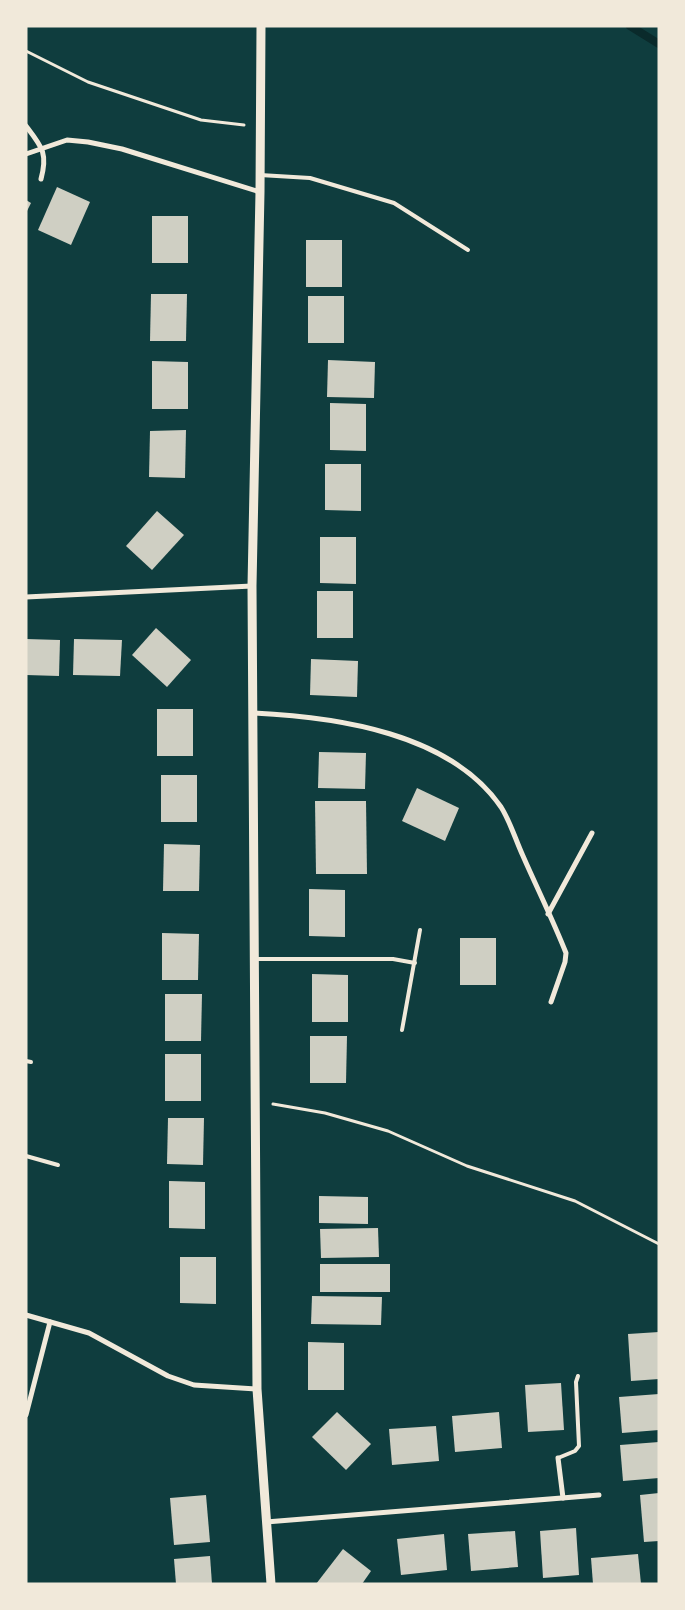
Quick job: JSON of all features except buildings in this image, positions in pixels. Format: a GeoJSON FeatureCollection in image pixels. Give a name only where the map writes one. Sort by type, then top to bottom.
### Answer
{"type":"FeatureCollection","features":[{"type":"Feature","properties":{"kind":"street"},"geometry":{"type":"LineString","coordinates":[[261,26],[260,192],[252,586],[257,1389],[271,1584]]}},
{"type":"Feature","properties":{"kind":"street"},"geometry":{"type":"LineString","coordinates":[[26,126],[42,149],[46,162],[41,179]]}},
{"type":"Feature","properties":{"kind":"street"},"geometry":{"type":"LineString","coordinates":[[26,154],[68,140],[88,142],[122,149],[260,192]]}},
{"type":"Feature","properties":{"kind":"street"},"geometry":{"type":"LineString","coordinates":[[26,597],[252,586]]}},
{"type":"Feature","properties":{"kind":"street"},"geometry":{"type":"LineString","coordinates":[[254,713],[302,715],[359,724],[420,745],[467,770],[501,808],[566,953],[566,962],[551,1002]]}},
{"type":"Feature","properties":{"kind":"street"},"geometry":{"type":"LineString","coordinates":[[548,914],[592,833]]}},
{"type":"Feature","properties":{"kind":"street"},"geometry":{"type":"LineString","coordinates":[[26,1315],[88,1333],[168,1376],[194,1385],[257,1389]]}},
{"type":"Feature","properties":{"kind":"street"},"geometry":{"type":"LineString","coordinates":[[26,1415],[50,1322]]}},
{"type":"Feature","properties":{"kind":"street"},"geometry":{"type":"LineString","coordinates":[[558,1458],[563,1498]]}},
{"type":"Feature","properties":{"kind":"street"},"geometry":{"type":"LineString","coordinates":[[266,1522],[599,1494]]}},
{"type":"Feature","properties":{"kind":"lane"},"geometry":{"type":"LineString","coordinates":[[260,175],[310,178],[394,203],[468,250]]}},
{"type":"Feature","properties":{"kind":"lane"},"geometry":{"type":"LineString","coordinates":[[402,1030],[420,930]]}},
{"type":"Feature","properties":{"kind":"lane"},"geometry":{"type":"LineString","coordinates":[[255,959],[393,959],[415,963]]}},
{"type":"Feature","properties":{"kind":"lane"},"geometry":{"type":"LineString","coordinates":[[26,1156],[58,1165]]}},
{"type":"Feature","properties":{"kind":"lane"},"geometry":{"type":"LineString","coordinates":[[558,1458],[575,1451],[579,1446],[576,1382],[578,1376]]}},
{"type":"Feature","properties":{"kind":"path"},"geometry":{"type":"LineString","coordinates":[[26,51],[88,82],[201,120],[260,127]]}},
{"type":"Feature","properties":{"kind":"path"},"geometry":{"type":"LineString","coordinates":[[256,1100],[326,1113],[388,1132],[467,1166],[575,1201],[659,1244]]}},
{"type":"Feature","properties":{"kind":"waterway"},"geometry":{"type":"LineString","coordinates":[[630,26],[659,44]]}}]}
